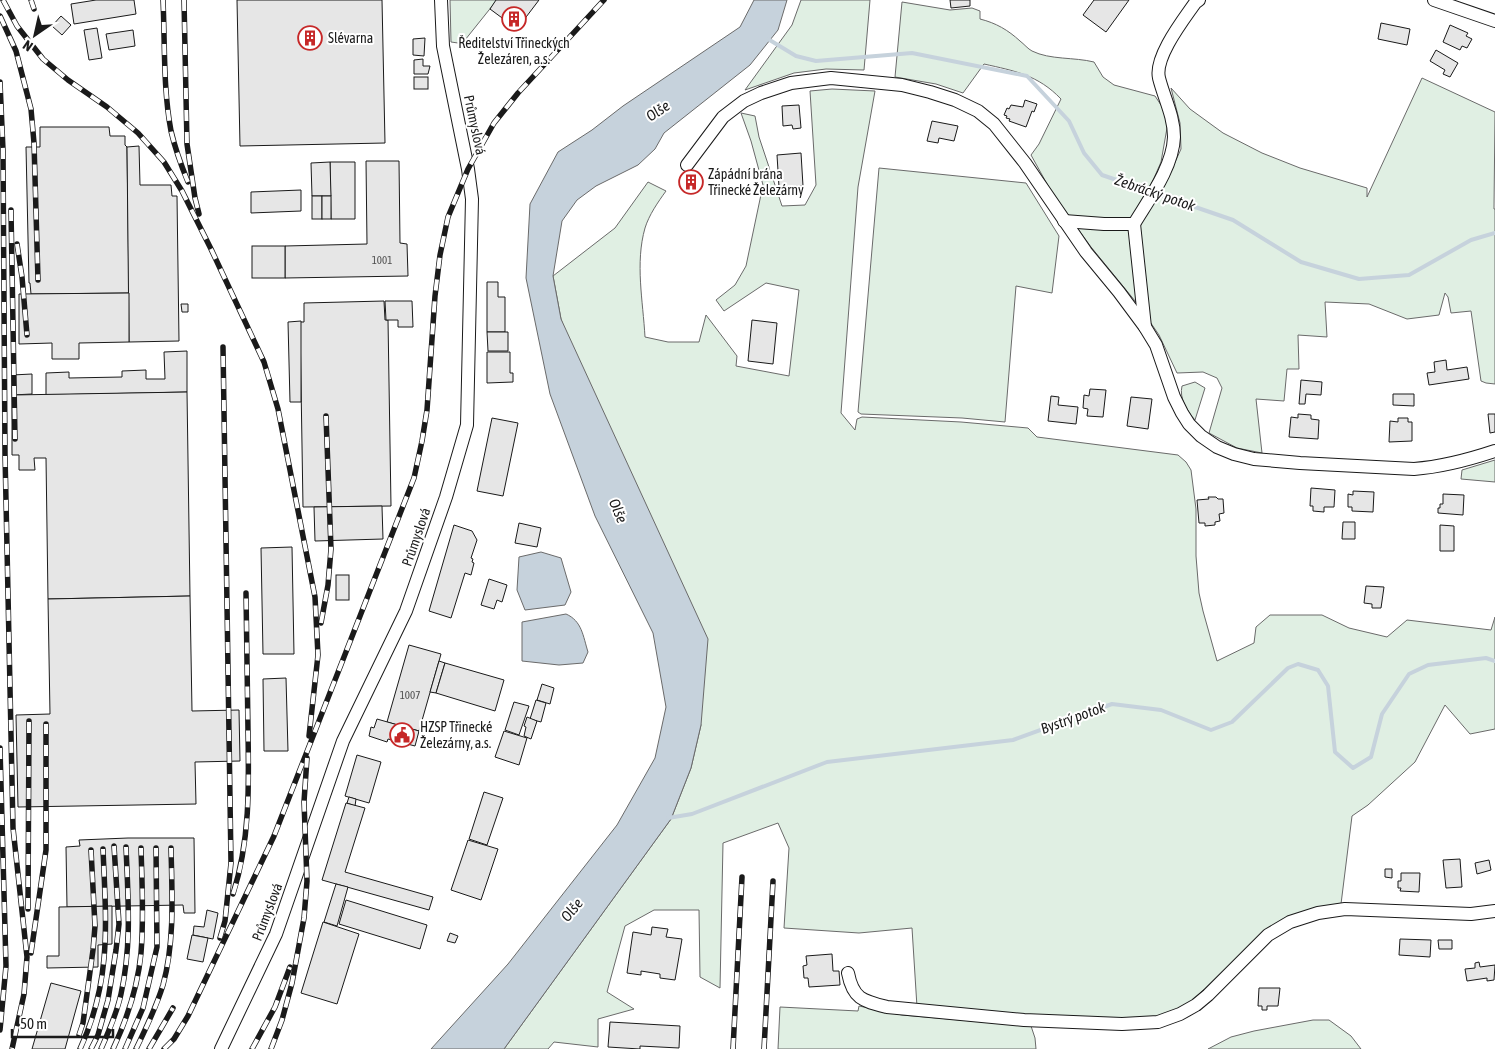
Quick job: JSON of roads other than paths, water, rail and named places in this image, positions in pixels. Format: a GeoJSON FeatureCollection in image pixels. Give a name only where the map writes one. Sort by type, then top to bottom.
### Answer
{"type":"FeatureCollection","features":[{"type":"Feature","properties":{"kind":"street","name":"Průmyslová"},"geometry":{"type":"LineString","coordinates":[[221,1049],[276,934],[343,741],[406,611],[446,497],[467,425],[472,199],[443,46],[441,0]]}},
{"type":"Feature","properties":{"kind":"street"},"geometry":{"type":"LineString","coordinates":[[1145,327],[1134,224],[1159,184],[1171,156],[1174,138],[1173,118],[1158,75],[1166,46],[1195,3],[1199,0]]}},
{"type":"Feature","properties":{"kind":"street"},"geometry":{"type":"LineString","coordinates":[[1434,0],[1495,21]]}},
{"type":"Feature","properties":{"kind":"street"},"geometry":{"type":"LineString","coordinates":[[687,165],[724,117],[744,101],[761,92],[791,83],[831,78],[902,86],[955,100],[978,111],[994,124],[1010,142],[1046,191],[1086,252],[1145,327],[1156,345],[1174,397],[1188,424],[1217,447],[1254,459],[1414,469],[1432,468],[1464,461],[1495,451]]}},
{"type":"Feature","properties":{"kind":"street"},"geometry":{"type":"LineString","coordinates":[[1064,221],[1134,224]]}},
{"type":"Feature","properties":{"kind":"street"},"geometry":{"type":"LineString","coordinates":[[848,973],[851,988],[858,997],[887,1007],[1024,1020],[1122,1024],[1158,1022],[1180,1014],[1196,1005],[1268,935],[1290,922],[1318,913],[1345,909],[1470,914],[1495,912]]}},
{"type":"Feature","properties":{"kind":"water","name":"Olše"},"geometry":{"type":"Polygon","coordinates":[[[754,0],[787,0],[778,30],[750,65],[664,133],[655,149],[638,165],[596,186],[577,200],[562,221],[553,276],[561,319],[708,639],[701,725],[691,768],[671,819],[504,1049],[431,1049],[508,964],[617,825],[655,758],[666,707],[653,633],[595,516],[550,394],[526,278],[530,204],[558,152],[740,27],[754,0]]]}},
{"type":"Feature","properties":{"kind":"water"},"geometry":{"type":"Polygon","coordinates":[[[541,552],[561,558],[571,592],[565,605],[525,610],[517,590],[519,557],[541,552]]]}},
{"type":"Feature","properties":{"kind":"water"},"geometry":{"type":"Polygon","coordinates":[[[566,614],[579,625],[583,635],[588,652],[583,663],[559,665],[522,661],[522,622],[566,614]]]}},
{"type":"Feature","properties":{"kind":"waterway","name":"Žebrácký potok"},"geometry":{"type":"LineString","coordinates":[[768,39],[796,56],[816,61],[912,53],[1027,76],[1069,121],[1084,153],[1102,175],[1233,220],[1301,262],[1359,279],[1409,275],[1471,240],[1495,233]]}},
{"type":"Feature","properties":{"kind":"waterway","name":"Bystrý potok"},"geometry":{"type":"LineString","coordinates":[[668,818],[692,814],[827,762],[1013,740],[1112,704],[1161,710],[1211,730],[1232,722],[1288,668],[1298,664],[1318,670],[1328,686],[1335,752],[1353,768],[1371,757],[1382,714],[1409,674],[1428,665],[1486,658],[1495,661]]}},
{"type":"Feature","properties":{"kind":"railway"},"geometry":{"type":"LineString","coordinates":[[3,0],[17,26],[43,59],[138,133],[164,162],[182,191],[264,362],[278,409],[315,597],[318,655],[309,736]]}},
{"type":"Feature","properties":{"kind":"railway"},"geometry":{"type":"LineString","coordinates":[[31,0],[34,9]]}},
{"type":"Feature","properties":{"kind":"railway"},"geometry":{"type":"LineString","coordinates":[[163,0],[165,82],[168,115],[174,144],[188,182]]}},
{"type":"Feature","properties":{"kind":"railway"},"geometry":{"type":"LineString","coordinates":[[184,0],[187,144],[199,214]]}},
{"type":"Feature","properties":{"kind":"railway"},"geometry":{"type":"LineString","coordinates":[[164,1049],[174,1039],[188,1016],[274,836],[414,478],[427,410],[435,296],[440,255],[448,217],[468,169],[494,123],[518,93],[604,0]]}},
{"type":"Feature","properties":{"kind":"railway"},"geometry":{"type":"LineString","coordinates":[[0,16],[16,51],[31,109],[34,143],[38,280]]}},
{"type":"Feature","properties":{"kind":"railway"},"geometry":{"type":"LineString","coordinates":[[0,82],[3,150],[5,454],[13,828],[27,957],[24,994],[12,1049]]}},
{"type":"Feature","properties":{"kind":"railway"},"geometry":{"type":"LineString","coordinates":[[11,210],[15,439]]}},
{"type":"Feature","properties":{"kind":"railway"},"geometry":{"type":"LineString","coordinates":[[17,244],[27,335]]}},
{"type":"Feature","properties":{"kind":"railway"},"geometry":{"type":"LineString","coordinates":[[220,938],[225,921],[231,863],[223,347]]}},
{"type":"Feature","properties":{"kind":"railway"},"geometry":{"type":"LineString","coordinates":[[321,623],[328,585],[331,549],[326,416]]}},
{"type":"Feature","properties":{"kind":"railway"},"geometry":{"type":"LineString","coordinates":[[233,894],[243,854],[248,793],[246,593]]}},
{"type":"Feature","properties":{"kind":"railway"},"geometry":{"type":"LineString","coordinates":[[28,909],[29,721]]}},
{"type":"Feature","properties":{"kind":"railway"},"geometry":{"type":"LineString","coordinates":[[31,953],[46,850],[46,724]]}},
{"type":"Feature","properties":{"kind":"railway"},"geometry":{"type":"LineString","coordinates":[[0,748],[6,966],[0,1030]]}},
{"type":"Feature","properties":{"kind":"railway"},"geometry":{"type":"LineString","coordinates":[[271,1049],[282,1020],[292,983],[304,918],[307,881],[304,802],[307,758]]}},
{"type":"Feature","properties":{"kind":"railway"},"geometry":{"type":"LineString","coordinates":[[91,1049],[98,1035],[108,1000],[119,924],[114,846]]}},
{"type":"Feature","properties":{"kind":"railway"},"geometry":{"type":"LineString","coordinates":[[101,1049],[110,1029],[121,994],[127,957],[128,884],[126,847]]}},
{"type":"Feature","properties":{"kind":"railway"},"geometry":{"type":"LineString","coordinates":[[113,1049],[131,1002],[140,965],[143,914],[141,848]]}},
{"type":"Feature","properties":{"kind":"railway"},"geometry":{"type":"LineString","coordinates":[[125,1049],[143,1008],[157,947],[156,848]]}},
{"type":"Feature","properties":{"kind":"railway"},"geometry":{"type":"LineString","coordinates":[[136,1049],[151,1018],[167,968],[172,917],[171,848]]}},
{"type":"Feature","properties":{"kind":"railway"},"geometry":{"type":"LineString","coordinates":[[80,1049],[98,999],[105,950],[103,849]]}},
{"type":"Feature","properties":{"kind":"railway"},"geometry":{"type":"LineString","coordinates":[[79,1035],[83,1023],[95,926],[91,850]]}},
{"type":"Feature","properties":{"kind":"railway"},"geometry":{"type":"LineString","coordinates":[[733,1049],[742,877]]}},
{"type":"Feature","properties":{"kind":"railway"},"geometry":{"type":"LineString","coordinates":[[764,1049],[773,881]]}},
{"type":"Feature","properties":{"kind":"railway"},"geometry":{"type":"LineString","coordinates":[[252,1049],[275,1007],[290,967]]}},
{"type":"Feature","properties":{"kind":"railway"},"geometry":{"type":"LineString","coordinates":[[149,1049],[173,1008]]}},
{"type":"Feature","properties":{"kind":"place","name":"Ředitelství Třineckých Železáren, a.s."},"geometry":{"type":"Point","coordinates":[514,19]}},
{"type":"Feature","properties":{"kind":"place","name":"Slévarna"},"geometry":{"type":"Point","coordinates":[310,38]}},
{"type":"Feature","properties":{"kind":"place","name":"Zápádní brána Třinecké Železárny"},"geometry":{"type":"Point","coordinates":[691,182]}},
{"type":"Feature","properties":{"kind":"place","name":"HZSP Třinecké Železárny, a.s."},"geometry":{"type":"Point","coordinates":[402,735]}}]}
